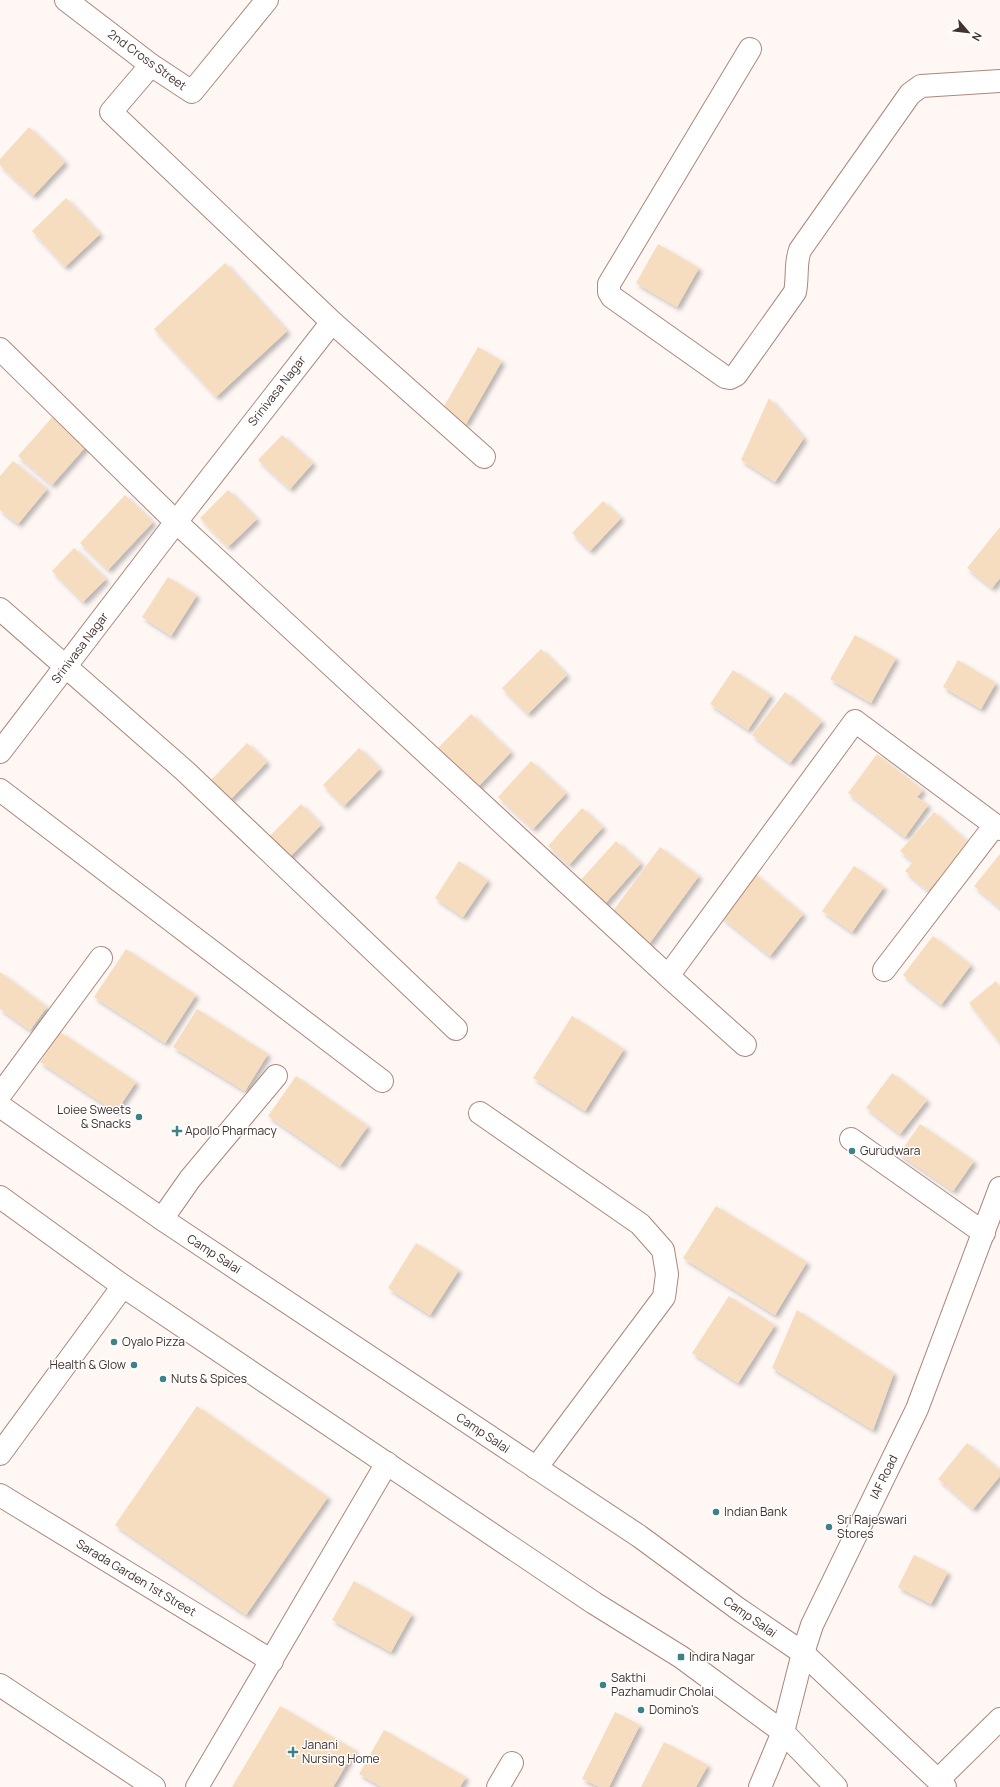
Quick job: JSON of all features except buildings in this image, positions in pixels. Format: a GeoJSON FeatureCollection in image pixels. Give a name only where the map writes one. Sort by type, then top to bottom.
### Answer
{"type":"FeatureCollection","features":[{"type":"Feature","properties":{"kind":"street","name":"2nd Cross Street"},"geometry":{"type":"LineString","coordinates":[[66,0],[151,65],[192,92],[267,0]]}},
{"type":"Feature","properties":{"kind":"street"},"geometry":{"type":"LineString","coordinates":[[750,49],[609,284],[609,292],[612,297],[718,373],[730,378],[736,375],[795,292],[797,281],[797,258],[800,250],[910,94],[921,86],[1000,81]]}},
{"type":"Feature","properties":{"kind":"street"},"geometry":{"type":"LineString","coordinates":[[151,65],[111,112],[332,322],[484,457]]}},
{"type":"Feature","properties":{"kind":"street","name":"Srinivasa Nagar"},"geometry":{"type":"LineString","coordinates":[[0,752],[176,522],[332,322]]}},
{"type":"Feature","properties":{"kind":"street"},"geometry":{"type":"LineString","coordinates":[[0,349],[176,522],[668,976],[745,1045]]}},
{"type":"Feature","properties":{"kind":"street"},"geometry":{"type":"LineString","coordinates":[[0,609],[185,772],[456,1029]]}},
{"type":"Feature","properties":{"kind":"street"},"geometry":{"type":"LineString","coordinates":[[668,976],[855,722],[997,827],[884,970]]}},
{"type":"Feature","properties":{"kind":"street"},"geometry":{"type":"LineString","coordinates":[[0,790],[382,1081]]}},
{"type":"Feature","properties":{"kind":"street"},"geometry":{"type":"LineString","coordinates":[[0,1095],[101,958]]}},
{"type":"Feature","properties":{"kind":"street"},"geometry":{"type":"LineString","coordinates":[[162,1220],[190,1179],[276,1076]]}},
{"type":"Feature","properties":{"kind":"street","name":"Camp Salai"},"geometry":{"type":"LineString","coordinates":[[0,1106],[162,1220],[639,1536],[737,1608],[803,1653],[941,1783]]}},
{"type":"Feature","properties":{"kind":"street"},"geometry":{"type":"LineString","coordinates":[[480,1113],[640,1224],[663,1250],[667,1274],[664,1297],[536,1468]]}},
{"type":"Feature","properties":{"kind":"street"},"geometry":{"type":"LineString","coordinates":[[851,1139],[984,1233]]}},
{"type":"Feature","properties":{"kind":"street","name":"IAF Road"},"geometry":{"type":"LineString","coordinates":[[760,1787],[783,1732],[803,1653],[812,1625],[916,1409],[1000,1188]]}},
{"type":"Feature","properties":{"kind":"street"},"geometry":{"type":"LineString","coordinates":[[0,1197],[123,1286],[594,1603],[681,1657],[783,1732],[836,1787]]}},
{"type":"Feature","properties":{"kind":"street"},"geometry":{"type":"LineString","coordinates":[[0,1454],[123,1286]]}},
{"type":"Feature","properties":{"kind":"street"},"geometry":{"type":"LineString","coordinates":[[197,1787],[387,1463]]}},
{"type":"Feature","properties":{"kind":"street","name":"Sarada Garden 1st Street"},"geometry":{"type":"LineString","coordinates":[[0,1495],[272,1661]]}},
{"type":"Feature","properties":{"kind":"street"},"geometry":{"type":"LineString","coordinates":[[0,1684],[154,1787]]}},
{"type":"Feature","properties":{"kind":"street"},"geometry":{"type":"LineString","coordinates":[[941,1783],[1000,1719]]}},
{"type":"Feature","properties":{"kind":"street"},"geometry":{"type":"LineString","coordinates":[[498,1787],[512,1763]]}},
{"type":"Feature","properties":{"kind":"place","name":"Loiee Sweets & Snacks"},"geometry":{"type":"Point","coordinates":[139,1117]}},
{"type":"Feature","properties":{"kind":"place","name":"Apollo Pharmacy"},"geometry":{"type":"Point","coordinates":[177,1131]}},
{"type":"Feature","properties":{"kind":"place","name":"Gurudwara"},"geometry":{"type":"Point","coordinates":[852,1151]}},
{"type":"Feature","properties":{"kind":"place","name":"Oyalo Pizza"},"geometry":{"type":"Point","coordinates":[114,1342]}},
{"type":"Feature","properties":{"kind":"place","name":"Health & Glow"},"geometry":{"type":"Point","coordinates":[134,1365]}},
{"type":"Feature","properties":{"kind":"place","name":"Nuts & Spices"},"geometry":{"type":"Point","coordinates":[163,1379]}},
{"type":"Feature","properties":{"kind":"place","name":"Indian Bank"},"geometry":{"type":"Point","coordinates":[716,1512]}},
{"type":"Feature","properties":{"kind":"place","name":"Sri Rajeswari Stores"},"geometry":{"type":"Point","coordinates":[829,1527]}},
{"type":"Feature","properties":{"kind":"place","name":"Indira Nagar"},"geometry":{"type":"Point","coordinates":[681,1657]}},
{"type":"Feature","properties":{"kind":"place","name":"Sakthi Pazhamudir Cholai"},"geometry":{"type":"Point","coordinates":[603,1685]}},
{"type":"Feature","properties":{"kind":"place","name":"Domino's"},"geometry":{"type":"Point","coordinates":[641,1710]}},
{"type":"Feature","properties":{"kind":"place","name":"Janani Nursing Home"},"geometry":{"type":"Point","coordinates":[293,1752]}}]}
